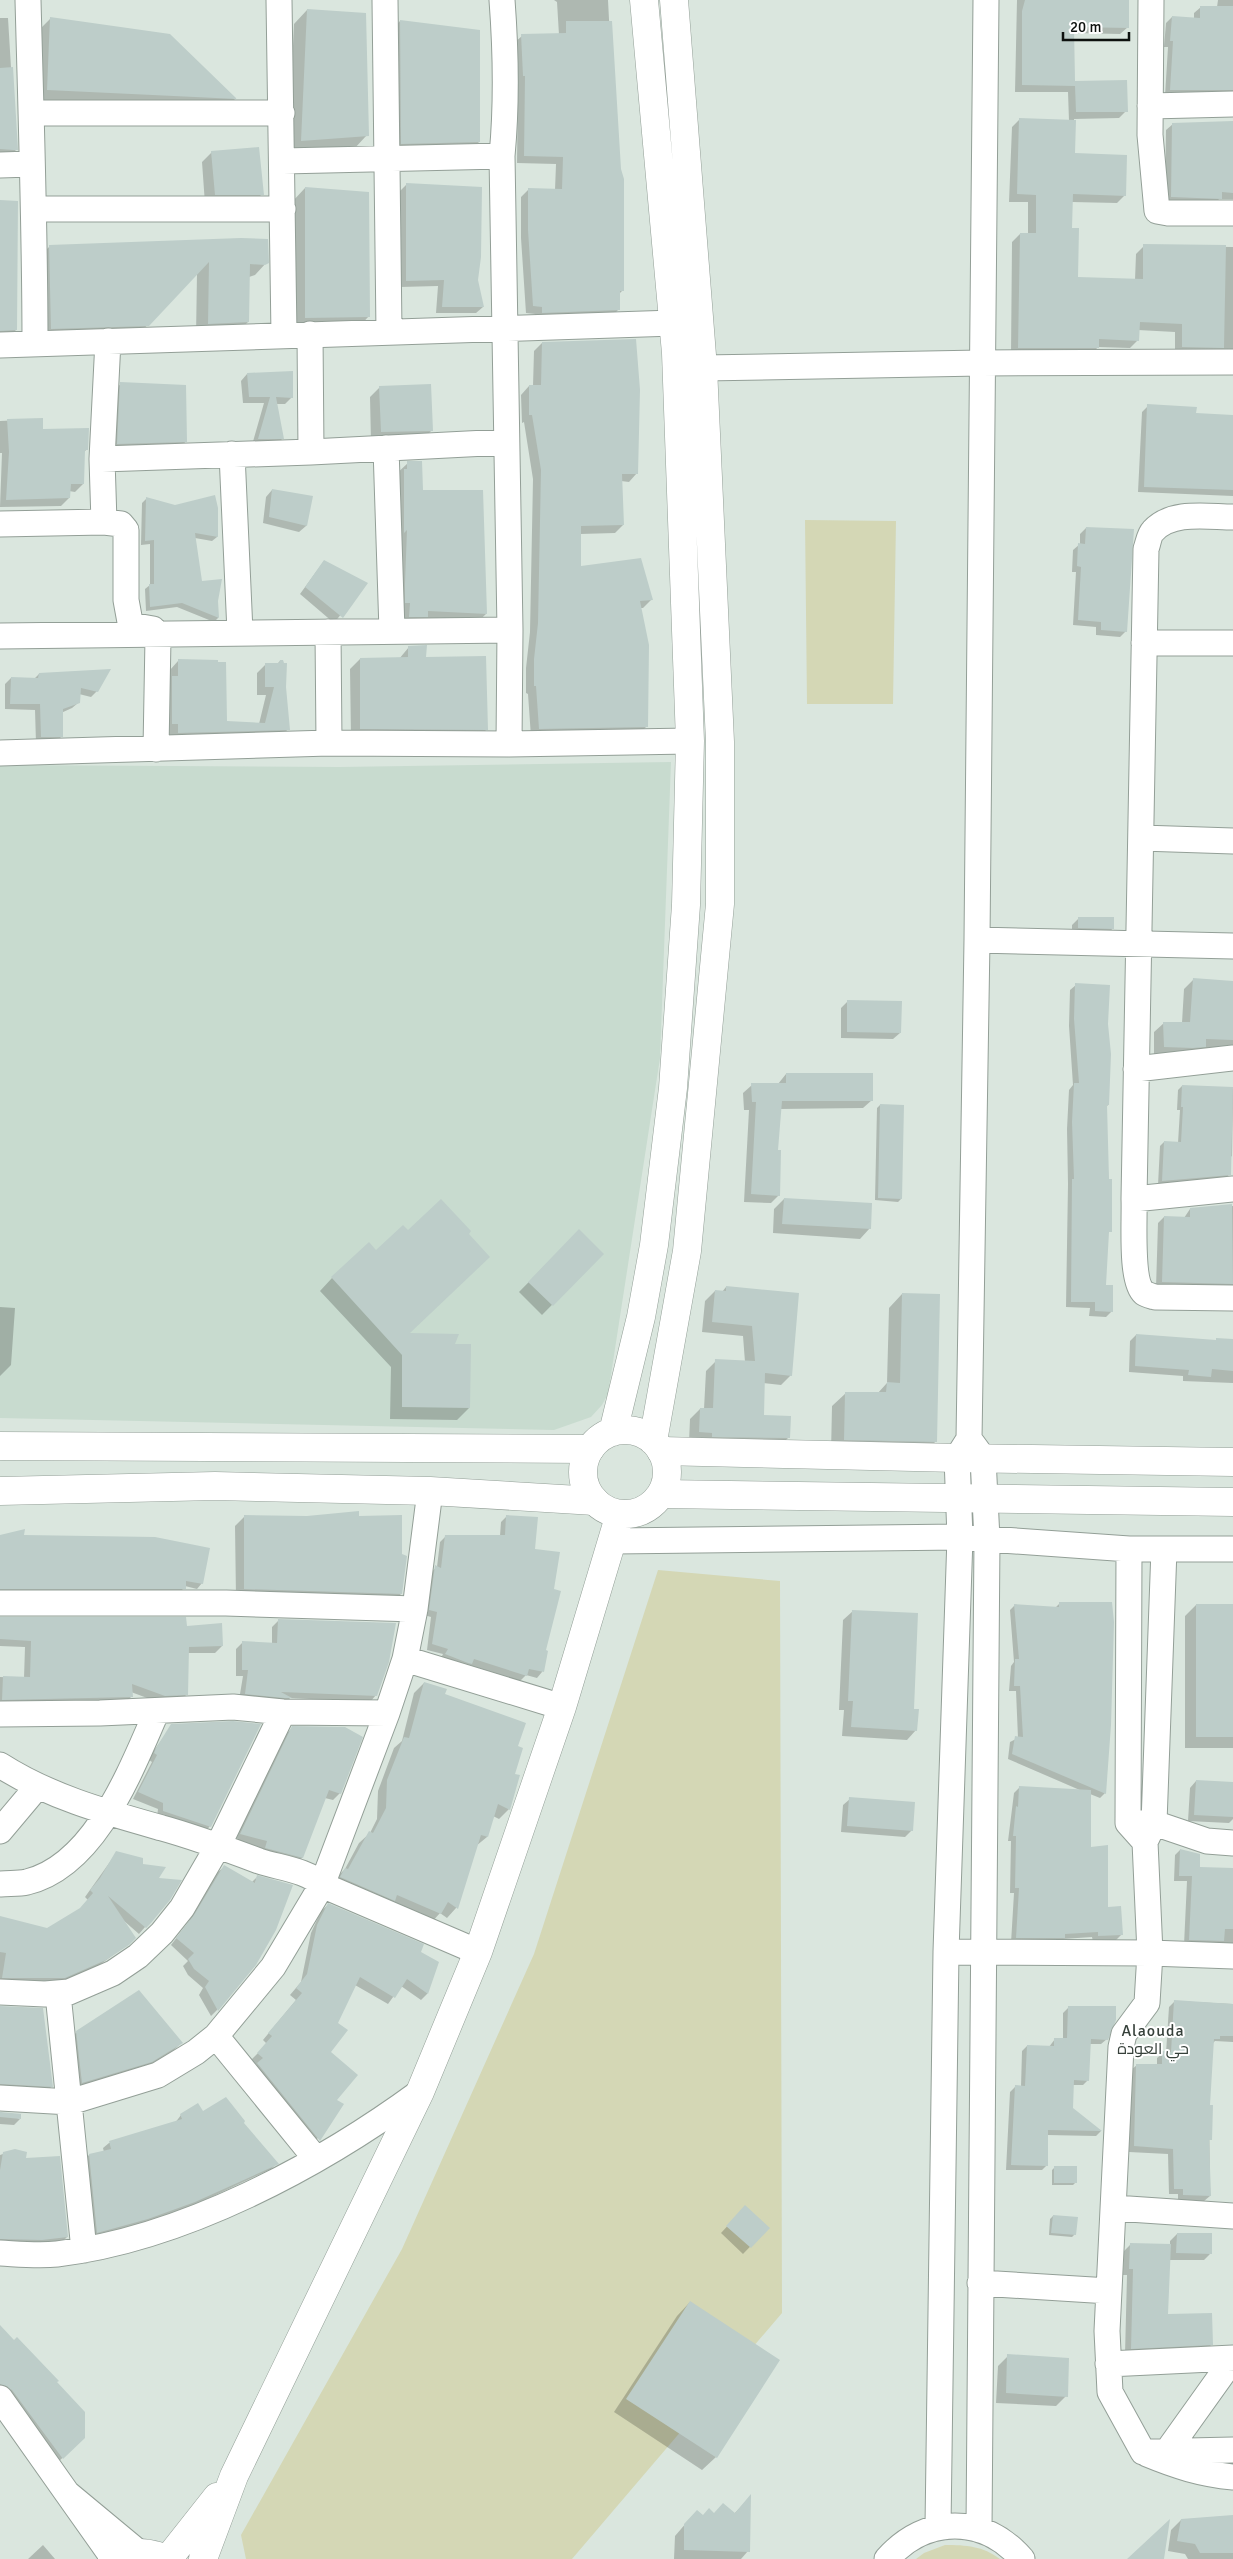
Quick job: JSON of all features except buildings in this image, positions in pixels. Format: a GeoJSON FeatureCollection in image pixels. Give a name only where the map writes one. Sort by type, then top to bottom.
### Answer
{"type":"FeatureCollection","features":[{"type":"Feature","properties":{"kind":"main road"},"geometry":{"type":"LineString","coordinates":[[613,1432],[641,1317],[654,1245],[673,1088],[686,905],[690,741],[674,323],[644,0]]}},
{"type":"Feature","properties":{"kind":"main road"},"geometry":{"type":"LineString","coordinates":[[657,1446],[688,1251],[720,904],[720,742],[703,368],[674,0]]}},
{"type":"Feature","properties":{"kind":"main road"},"geometry":{"type":"LineString","coordinates":[[627,1430],[641,1433],[657,1446],[668,1472],[662,1494],[654,1503],[644,1510],[632,1514],[620,1514],[606,1510],[595,1501],[587,1490],[583,1476],[584,1462],[590,1449],[604,1436],[613,1432],[627,1430]]}},
{"type":"Feature","properties":{"kind":"main road"},"geometry":{"type":"LineString","coordinates":[[0,1446],[590,1449]]}},
{"type":"Feature","properties":{"kind":"main road"},"geometry":{"type":"LineString","coordinates":[[657,1446],[970,1452],[1233,1462]]}},
{"type":"Feature","properties":{"kind":"main road"},"geometry":{"type":"LineString","coordinates":[[0,1491],[215,1486],[430,1492],[595,1501]]}},
{"type":"Feature","properties":{"kind":"main road"},"geometry":{"type":"LineString","coordinates":[[662,1494],[1233,1502]]}},
{"type":"Feature","properties":{"kind":"main road"},"geometry":{"type":"LineString","coordinates":[[203,2559],[234,2476],[420,2092],[478,1952],[562,1707],[614,1540],[620,1514]]}},
{"type":"Feature","properties":{"kind":"main road"},"geometry":{"type":"LineString","coordinates":[[121,2556],[150,2553],[168,2559],[234,2476]]}},
{"type":"Feature","properties":{"kind":"street"},"geometry":{"type":"LineString","coordinates":[[28,0],[31,164],[35,209],[35,343]]}},
{"type":"Feature","properties":{"kind":"street"},"geometry":{"type":"LineString","coordinates":[[279,0],[283,161],[284,335]]}},
{"type":"Feature","properties":{"kind":"street"},"geometry":{"type":"LineString","coordinates":[[385,0],[389,332]]}},
{"type":"Feature","properties":{"kind":"street"},"geometry":{"type":"LineString","coordinates":[[502,0],[507,68],[502,156],[503,328],[510,630],[509,744]]}},
{"type":"Feature","properties":{"kind":"street"},"geometry":{"type":"LineString","coordinates":[[938,2527],[946,1952],[960,1537],[959,1498],[970,1452],[978,940],[981,363],[986,0]]}},
{"type":"Feature","properties":{"kind":"street"},"geometry":{"type":"LineString","coordinates":[[1151,0],[1150,135],[1157,211],[1168,213],[1233,213]]}},
{"type":"Feature","properties":{"kind":"street"},"geometry":{"type":"LineString","coordinates":[[1150,106],[1233,104]]}},
{"type":"Feature","properties":{"kind":"street"},"geometry":{"type":"LineString","coordinates":[[31,113],[282,113]]}},
{"type":"Feature","properties":{"kind":"street"},"geometry":{"type":"LineString","coordinates":[[283,161],[387,157],[502,156]]}},
{"type":"Feature","properties":{"kind":"street"},"geometry":{"type":"LineString","coordinates":[[0,165],[31,164]]}},
{"type":"Feature","properties":{"kind":"street"},"geometry":{"type":"LineString","coordinates":[[35,209],[283,209]]}},
{"type":"Feature","properties":{"kind":"street"},"geometry":{"type":"LineString","coordinates":[[0,345],[674,323]]}},
{"type":"Feature","properties":{"kind":"street"},"geometry":{"type":"LineString","coordinates":[[310,334],[311,452]]}},
{"type":"Feature","properties":{"kind":"street"},"geometry":{"type":"LineString","coordinates":[[104,522],[102,458],[108,341]]}},
{"type":"Feature","properties":{"kind":"street"},"geometry":{"type":"LineString","coordinates":[[703,368],[981,363],[1233,362]]}},
{"type":"Feature","properties":{"kind":"street"},"geometry":{"type":"LineString","coordinates":[[102,458],[311,452],[506,442]]}},
{"type":"Feature","properties":{"kind":"street"},"geometry":{"type":"LineString","coordinates":[[386,448],[392,631]]}},
{"type":"Feature","properties":{"kind":"street"},"geometry":{"type":"LineString","coordinates":[[232,454],[240,632]]}},
{"type":"Feature","properties":{"kind":"street"},"geometry":{"type":"LineString","coordinates":[[1233,518],[1184,517],[1166,520],[1152,532],[1146,549],[1134,1199],[1136,1271],[1138,1284],[1144,1293],[1155,1297],[1233,1298]]}},
{"type":"Feature","properties":{"kind":"street"},"geometry":{"type":"LineString","coordinates":[[0,524],[104,522],[121,524],[126,530],[126,600],[130,622],[136,626],[153,629],[157,634],[156,749]]}},
{"type":"Feature","properties":{"kind":"street"},"geometry":{"type":"LineString","coordinates":[[0,636],[510,630]]}},
{"type":"Feature","properties":{"kind":"street"},"geometry":{"type":"LineString","coordinates":[[328,632],[330,743]]}},
{"type":"Feature","properties":{"kind":"street"},"geometry":{"type":"LineString","coordinates":[[1144,643],[1233,643]]}},
{"type":"Feature","properties":{"kind":"street"},"geometry":{"type":"LineString","coordinates":[[0,753],[330,743],[509,744],[690,741]]}},
{"type":"Feature","properties":{"kind":"street"},"geometry":{"type":"LineString","coordinates":[[1141,838],[1233,841]]}},
{"type":"Feature","properties":{"kind":"street"},"geometry":{"type":"LineString","coordinates":[[978,940],[1138,946],[1233,946]]}},
{"type":"Feature","properties":{"kind":"street"},"geometry":{"type":"LineString","coordinates":[[1136,1068],[1233,1058]]}},
{"type":"Feature","properties":{"kind":"street"},"geometry":{"type":"LineString","coordinates":[[1134,1199],[1233,1189]]}},
{"type":"Feature","properties":{"kind":"street"},"geometry":{"type":"LineString","coordinates":[[970,1452],[987,1499],[988,1539],[979,2529]]}},
{"type":"Feature","properties":{"kind":"street"},"geometry":{"type":"LineString","coordinates":[[0,2098],[70,2102],[158,2075],[196,2052],[216,2036],[273,1968],[322,1885],[387,1713],[405,1659],[415,1609],[430,1492]]}},
{"type":"Feature","properties":{"kind":"street"},"geometry":{"type":"LineString","coordinates":[[614,1540],[960,1537],[1129,1549],[1233,1549]]}},
{"type":"Feature","properties":{"kind":"street"},"geometry":{"type":"LineString","coordinates":[[1129,1549],[1128,1823],[1150,1832],[1207,1841],[1233,1842]]}},
{"type":"Feature","properties":{"kind":"street"},"geometry":{"type":"LineString","coordinates":[[1164,1549],[1150,1832],[1150,1953],[1147,2003],[1124,2034],[1122,2047],[1109,2291],[1108,2364],[1110,2392],[1142,2452],[1181,2469],[1206,2475],[1233,2477]]}},
{"type":"Feature","properties":{"kind":"street"},"geometry":{"type":"LineString","coordinates":[[0,1603],[226,1604],[415,1609]]}},
{"type":"Feature","properties":{"kind":"street"},"geometry":{"type":"LineString","coordinates":[[405,1659],[562,1707]]}},
{"type":"Feature","properties":{"kind":"street"},"geometry":{"type":"LineString","coordinates":[[0,1714],[233,1707],[282,1712],[387,1713]]}},
{"type":"Feature","properties":{"kind":"street"},"geometry":{"type":"LineString","coordinates":[[0,1884],[26,1882],[44,1876],[64,1863],[96,1830],[133,1765],[157,1710]]}},
{"type":"Feature","properties":{"kind":"street"},"geometry":{"type":"LineString","coordinates":[[0,1992],[58,1994],[69,1992],[113,1973],[144,1950],[162,1933],[182,1908],[218,1846],[282,1712]]}},
{"type":"Feature","properties":{"kind":"street"},"geometry":{"type":"LineString","coordinates":[[0,1765],[37,1787],[107,1813],[218,1846],[280,1868],[314,1876],[322,1885],[478,1952]]}},
{"type":"Feature","properties":{"kind":"street"},"geometry":{"type":"LineString","coordinates":[[0,1831],[37,1787]]}},
{"type":"Feature","properties":{"kind":"street"},"geometry":{"type":"LineString","coordinates":[[946,1952],[1150,1953],[1233,1956]]}},
{"type":"Feature","properties":{"kind":"street"},"geometry":{"type":"LineString","coordinates":[[58,1994],[84,2250]]}},
{"type":"Feature","properties":{"kind":"street"},"geometry":{"type":"LineString","coordinates":[[216,2036],[316,2159]]}},
{"type":"Feature","properties":{"kind":"street"},"geometry":{"type":"LineString","coordinates":[[0,2253],[55,2254],[84,2250],[152,2232],[207,2212],[290,2174],[365,2131],[420,2092]]}},
{"type":"Feature","properties":{"kind":"street"},"geometry":{"type":"LineString","coordinates":[[1114,2208],[1233,2216]]}},
{"type":"Feature","properties":{"kind":"street"},"geometry":{"type":"LineString","coordinates":[[980,2282],[1109,2291]]}},
{"type":"Feature","properties":{"kind":"street"},"geometry":{"type":"LineString","coordinates":[[1108,2364],[1233,2358]]}},
{"type":"Feature","properties":{"kind":"street"},"geometry":{"type":"LineString","coordinates":[[1168,2450],[1233,2358]]}},
{"type":"Feature","properties":{"kind":"street"},"geometry":{"type":"LineString","coordinates":[[0,2398],[67,2493],[121,2556]]}},
{"type":"Feature","properties":{"kind":"street"},"geometry":{"type":"LineString","coordinates":[[1142,2452],[1233,2450]]}},
{"type":"Feature","properties":{"kind":"street"},"geometry":{"type":"LineString","coordinates":[[887,2559],[909,2539],[938,2527],[959,2526],[979,2529],[997,2537],[1012,2548],[1022,2559]]}},
{"type":"Feature","properties":{"kind":"shaded area"},"geometry":{"type":"Polygon","coordinates":[[[671,762],[660,1058],[608,1394],[602,1405],[591,1417],[554,1430],[0,1418],[0,765],[339,767],[671,762]]]}},
{"type":"Feature","properties":{"kind":"green space"},"geometry":{"type":"Polygon","coordinates":[[[805,520],[896,521],[893,704],[807,704],[805,520]]]}},
{"type":"Feature","properties":{"kind":"green space"},"geometry":{"type":"Polygon","coordinates":[[[658,1570],[780,1581],[782,2313],[572,2559],[246,2559],[241,2535],[402,2249],[534,1954],[658,1570]]]}},
{"type":"Feature","properties":{"kind":"green space"},"geometry":{"type":"Polygon","coordinates":[[[945,2545],[974,2547],[987,2551],[1000,2559],[916,2559],[924,2553],[945,2545]]]}},
{"type":"Feature","properties":{"kind":"district","name":"Alaouda حي العودة"},"geometry":{"type":"Point","coordinates":[1153,2039]}}]}
